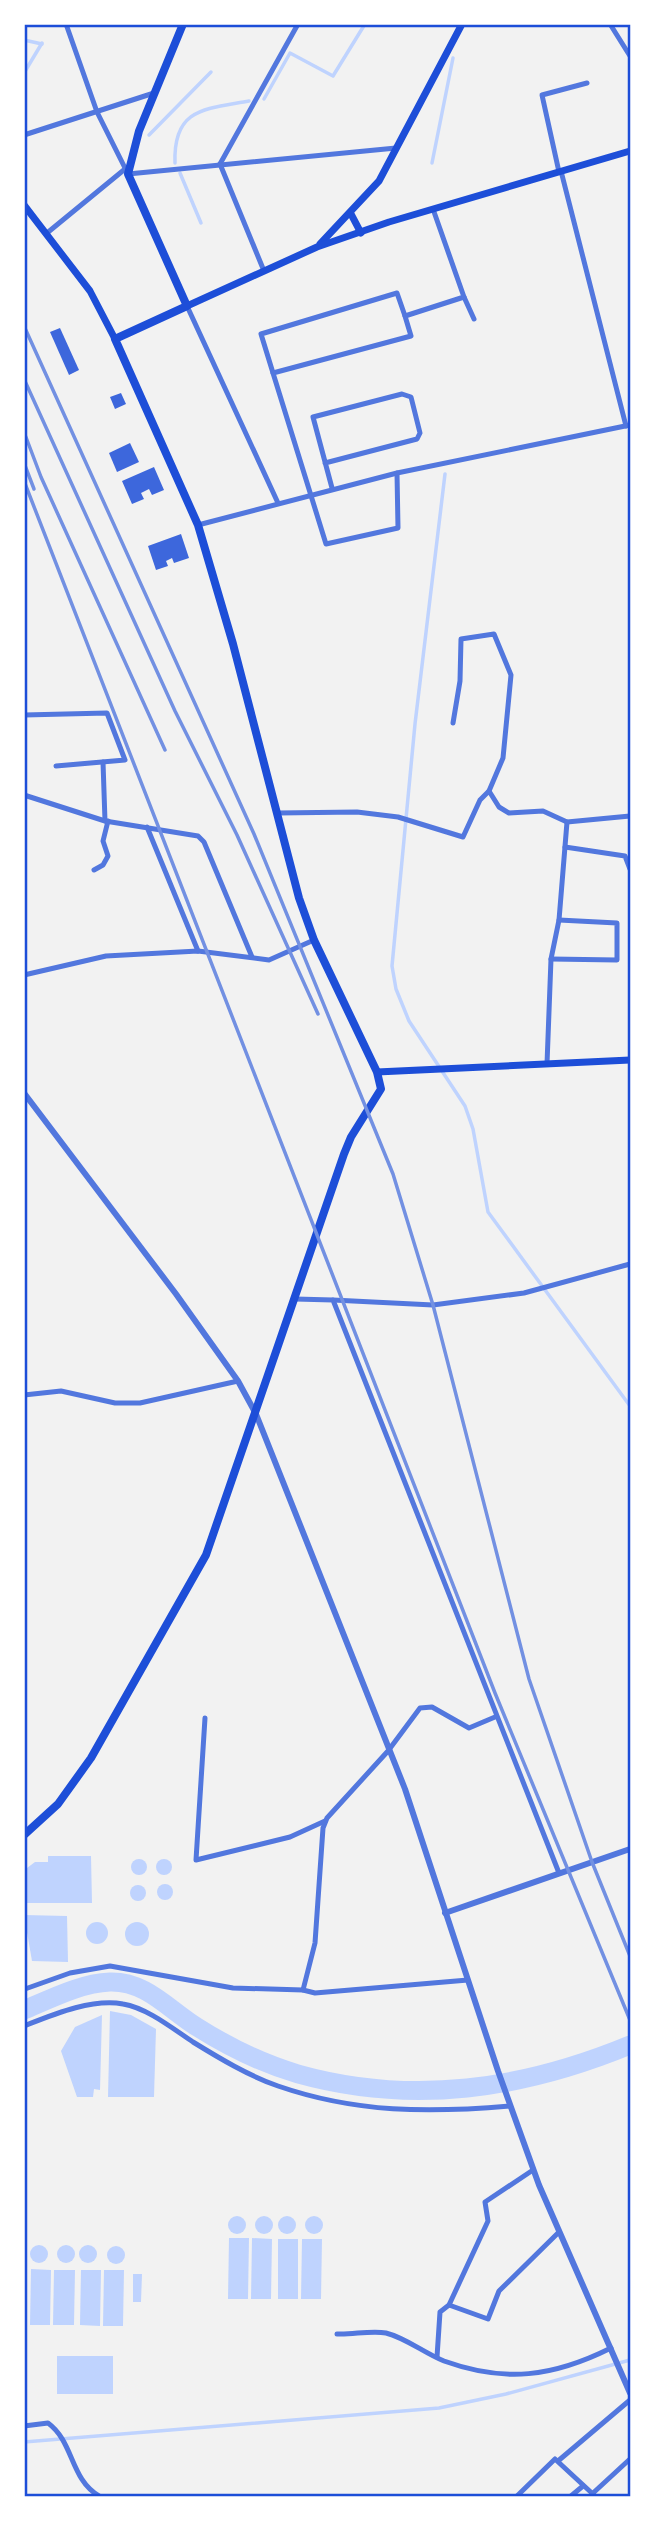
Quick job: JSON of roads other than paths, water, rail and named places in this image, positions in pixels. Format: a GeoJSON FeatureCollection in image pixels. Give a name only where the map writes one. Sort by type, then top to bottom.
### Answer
{"type":"FeatureCollection","features":[{"type":"Feature","properties":{"kind":"main road"},"geometry":{"type":"LineString","coordinates":[[183,24],[139,131],[126,171],[187,306]]}},
{"type":"Feature","properties":{"kind":"main road"},"geometry":{"type":"LineString","coordinates":[[317,247],[351,214],[379,181],[463,24]]}},
{"type":"Feature","properties":{"kind":"main road"},"geometry":{"type":"LineString","coordinates":[[115,339],[317,247],[433,209],[631,151]]}},
{"type":"Feature","properties":{"kind":"main road"},"geometry":{"type":"LineString","coordinates":[[24,205],[90,291],[115,339],[198,525],[296,887],[314,940],[377,1072],[381,1089],[351,1137],[206,1555],[172,1620],[91,1758],[58,1804],[24,1835]]}},
{"type":"Feature","properties":{"kind":"main road"},"geometry":{"type":"LineString","coordinates":[[351,214],[361,233]]}},
{"type":"Feature","properties":{"kind":"main road"},"geometry":{"type":"LineString","coordinates":[[377,1072],[631,1060]]}},
{"type":"Feature","properties":{"kind":"street"},"geometry":{"type":"LineString","coordinates":[[610,24],[631,56]]}},
{"type":"Feature","properties":{"kind":"street"},"geometry":{"type":"LineString","coordinates":[[67,25],[97,112],[126,171]]}},
{"type":"Feature","properties":{"kind":"street"},"geometry":{"type":"LineString","coordinates":[[220,164],[296,25]]}},
{"type":"Feature","properties":{"kind":"street"},"geometry":{"type":"LineString","coordinates":[[198,525],[397,473],[628,426],[542,95],[587,83]]}},
{"type":"Feature","properties":{"kind":"street"},"geometry":{"type":"LineString","coordinates":[[24,135],[154,93]]}},
{"type":"Feature","properties":{"kind":"street"},"geometry":{"type":"LineString","coordinates":[[47,233],[126,171],[396,148]]}},
{"type":"Feature","properties":{"kind":"street"},"geometry":{"type":"LineString","coordinates":[[220,164],[264,271]]}},
{"type":"Feature","properties":{"kind":"street"},"geometry":{"type":"LineString","coordinates":[[433,209],[474,319]]}},
{"type":"Feature","properties":{"kind":"street"},"geometry":{"type":"LineString","coordinates":[[272,373],[411,337],[397,293],[261,334],[272,373],[308,495],[326,544],[398,528],[397,473]]}},
{"type":"Feature","properties":{"kind":"street"},"geometry":{"type":"LineString","coordinates":[[405,316],[464,297]]}},
{"type":"Feature","properties":{"kind":"street"},"geometry":{"type":"LineString","coordinates":[[187,306],[278,503]]}},
{"type":"Feature","properties":{"kind":"street"},"geometry":{"type":"LineString","coordinates":[[325,463],[417,439],[420,433],[411,397],[402,394],[313,417],[325,463],[332,488]]}},
{"type":"Feature","properties":{"kind":"street"},"geometry":{"type":"LineString","coordinates":[[278,813],[357,812],[385,815],[463,837],[480,800],[489,791],[503,758],[511,675],[494,634],[461,639],[460,681],[453,723]]}},
{"type":"Feature","properties":{"kind":"street"},"geometry":{"type":"LineString","coordinates":[[24,715],[107,713],[125,760],[56,766]]}},
{"type":"Feature","properties":{"kind":"street"},"geometry":{"type":"LineString","coordinates":[[94,870],[103,865],[108,856],[103,841],[107,821],[103,762]]}},
{"type":"Feature","properties":{"kind":"street"},"geometry":{"type":"LineString","coordinates":[[489,791],[499,807],[509,813],[543,811],[568,822],[631,816]]}},
{"type":"Feature","properties":{"kind":"street"},"geometry":{"type":"LineString","coordinates":[[24,795],[107,821],[198,836],[204,842],[252,957]]}},
{"type":"Feature","properties":{"kind":"street"},"geometry":{"type":"LineString","coordinates":[[547,1064],[551,959],[559,920],[568,822]]}},
{"type":"Feature","properties":{"kind":"street"},"geometry":{"type":"LineString","coordinates":[[147,827],[198,951]]}},
{"type":"Feature","properties":{"kind":"street"},"geometry":{"type":"LineString","coordinates":[[565,847],[625,856],[631,869]]}},
{"type":"Feature","properties":{"kind":"street"},"geometry":{"type":"LineString","coordinates":[[551,959],[617,960],[617,923],[559,920]]}},
{"type":"Feature","properties":{"kind":"street"},"geometry":{"type":"LineString","coordinates":[[24,975],[106,956],[198,951],[269,960],[314,940]]}},
{"type":"Feature","properties":{"kind":"street"},"geometry":{"type":"LineString","coordinates":[[24,1093],[238,1381],[257,1414],[389,1749],[533,2170],[631,2393]]}},
{"type":"Feature","properties":{"kind":"street"},"geometry":{"type":"LineString","coordinates":[[295,1299],[433,1305],[524,1293],[631,1264]]}},
{"type":"Feature","properties":{"kind":"street"},"geometry":{"type":"LineString","coordinates":[[333,1300],[495,1717],[559,1873]]}},
{"type":"Feature","properties":{"kind":"street"},"geometry":{"type":"LineString","coordinates":[[24,1395],[61,1391],[115,1403],[140,1403],[238,1381]]}},
{"type":"Feature","properties":{"kind":"street"},"geometry":{"type":"LineString","coordinates":[[205,1718],[196,1860],[290,1837],[326,1820],[389,1749],[421,1708],[426,1706],[469,1728],[495,1717]]}},
{"type":"Feature","properties":{"kind":"street"},"geometry":{"type":"LineString","coordinates":[[303,1990],[315,1943],[326,1820]]}},
{"type":"Feature","properties":{"kind":"street"},"geometry":{"type":"LineString","coordinates":[[445,1913],[631,1849]]}},
{"type":"Feature","properties":{"kind":"street"},"geometry":{"type":"LineString","coordinates":[[25,1989],[70,1973],[110,1966],[233,1988],[303,1990],[315,1993],[468,1980]]}},
{"type":"Feature","properties":{"kind":"street"},"geometry":{"type":"LineString","coordinates":[[24,2026],[97,2004],[123,2004],[156,2018],[212,2054],[277,2086],[380,2110],[438,2112],[510,2106]]}},
{"type":"Feature","properties":{"kind":"street"},"geometry":{"type":"LineString","coordinates":[[437,2357],[439,2312],[449,2305],[488,2221],[485,2202],[533,2170]]}},
{"type":"Feature","properties":{"kind":"street"},"geometry":{"type":"LineString","coordinates":[[449,2305],[488,2319],[499,2291],[559,2232]]}},
{"type":"Feature","properties":{"kind":"street"},"geometry":{"type":"LineString","coordinates":[[337,2334],[384,2333],[437,2357],[506,2376],[532,2374],[592,2357],[611,2348]]}},
{"type":"Feature","properties":{"kind":"street"},"geometry":{"type":"LineString","coordinates":[[558,2461],[631,2400]]}},
{"type":"Feature","properties":{"kind":"street"},"geometry":{"type":"LineString","coordinates":[[24,2426],[48,2423],[60,2431],[82,2484],[99,2497]]}},
{"type":"Feature","properties":{"kind":"street"},"geometry":{"type":"LineString","coordinates":[[517,2497],[555,2459],[593,2495],[631,2459]]}},
{"type":"Feature","properties":{"kind":"street"},"geometry":{"type":"LineString","coordinates":[[571,2497],[583,2486]]}},
{"type":"Feature","properties":{"kind":"water"},"geometry":{"type":"Polygon","coordinates":[[[48,1856],[91,1856],[92,1903],[27,1903],[27,1868],[35,1862],[48,1862],[48,1856]]]}},
{"type":"Feature","properties":{"kind":"water"},"geometry":{"type":"Polygon","coordinates":[[[136,1859],[142,1859],[147,1867],[145,1873],[136,1875],[131,1870],[131,1864],[136,1859]]]}},
{"type":"Feature","properties":{"kind":"water"},"geometry":{"type":"Polygon","coordinates":[[[161,1859],[167,1859],[172,1867],[170,1873],[161,1875],[156,1870],[156,1864],[161,1859]]]}},
{"type":"Feature","properties":{"kind":"water"},"geometry":{"type":"Polygon","coordinates":[[[162,1884],[168,1884],[173,1892],[171,1898],[162,1900],[157,1895],[157,1889],[162,1884]]]}},
{"type":"Feature","properties":{"kind":"water"},"geometry":{"type":"Polygon","coordinates":[[[135,1885],[141,1885],[146,1893],[144,1899],[135,1901],[130,1896],[130,1890],[135,1885]]]}},
{"type":"Feature","properties":{"kind":"water"},"geometry":{"type":"Polygon","coordinates":[[[24,1915],[67,1916],[68,1962],[32,1961],[24,1915]]]}},
{"type":"Feature","properties":{"kind":"water"},"geometry":{"type":"Polygon","coordinates":[[[97,1922],[105,1925],[108,1933],[105,1941],[97,1944],[89,1941],[86,1933],[89,1925],[97,1922]]]}},
{"type":"Feature","properties":{"kind":"water"},"geometry":{"type":"Polygon","coordinates":[[[137,1922],[146,1925],[149,1934],[146,1943],[137,1946],[128,1943],[125,1934],[128,1925],[137,1922]]]}},
{"type":"Feature","properties":{"kind":"water"},"geometry":{"type":"Polygon","coordinates":[[[110,2011],[131,2015],[156,2029],[154,2097],[108,2097],[110,2011]]]}},
{"type":"Feature","properties":{"kind":"water"},"geometry":{"type":"Polygon","coordinates":[[[102,2015],[100,2090],[94,2089],[93,2097],[77,2097],[61,2051],[75,2027],[102,2015]]]}},
{"type":"Feature","properties":{"kind":"water"},"geometry":{"type":"Polygon","coordinates":[[[237,2216],[243,2219],[246,2225],[243,2231],[237,2234],[231,2231],[228,2225],[231,2219],[237,2216]]]}},
{"type":"Feature","properties":{"kind":"water"},"geometry":{"type":"Polygon","coordinates":[[[264,2216],[270,2219],[273,2225],[270,2231],[264,2234],[258,2231],[255,2225],[258,2219],[264,2216]]]}},
{"type":"Feature","properties":{"kind":"water"},"geometry":{"type":"Polygon","coordinates":[[[287,2216],[293,2219],[296,2225],[293,2231],[287,2234],[281,2231],[278,2225],[281,2219],[287,2216]]]}},
{"type":"Feature","properties":{"kind":"water"},"geometry":{"type":"Polygon","coordinates":[[[314,2216],[320,2219],[323,2225],[320,2231],[314,2234],[308,2231],[305,2225],[308,2219],[314,2216]]]}},
{"type":"Feature","properties":{"kind":"water"},"geometry":{"type":"Polygon","coordinates":[[[229,2238],[249,2238],[248,2299],[228,2299],[229,2238]]]}},
{"type":"Feature","properties":{"kind":"water"},"geometry":{"type":"Polygon","coordinates":[[[252,2238],[272,2239],[271,2299],[251,2299],[252,2238]]]}},
{"type":"Feature","properties":{"kind":"water"},"geometry":{"type":"Polygon","coordinates":[[[278,2239],[298,2239],[298,2299],[278,2299],[278,2239]]]}},
{"type":"Feature","properties":{"kind":"water"},"geometry":{"type":"Polygon","coordinates":[[[302,2239],[322,2239],[321,2299],[301,2299],[302,2239]]]}},
{"type":"Feature","properties":{"kind":"water"},"geometry":{"type":"Polygon","coordinates":[[[39,2245],[45,2248],[48,2254],[45,2260],[39,2263],[33,2260],[30,2254],[33,2248],[39,2245]]]}},
{"type":"Feature","properties":{"kind":"water"},"geometry":{"type":"Polygon","coordinates":[[[66,2245],[72,2248],[75,2254],[72,2260],[66,2263],[60,2260],[57,2254],[60,2248],[66,2245]]]}},
{"type":"Feature","properties":{"kind":"water"},"geometry":{"type":"Polygon","coordinates":[[[88,2245],[94,2248],[97,2254],[94,2260],[88,2263],[82,2260],[79,2254],[82,2248],[88,2245]]]}},
{"type":"Feature","properties":{"kind":"water"},"geometry":{"type":"Polygon","coordinates":[[[116,2246],[122,2249],[125,2255],[122,2261],[116,2264],[110,2261],[107,2255],[110,2249],[116,2246]]]}},
{"type":"Feature","properties":{"kind":"water"},"geometry":{"type":"Polygon","coordinates":[[[31,2269],[51,2270],[50,2325],[30,2325],[31,2269]]]}},
{"type":"Feature","properties":{"kind":"water"},"geometry":{"type":"Polygon","coordinates":[[[54,2270],[75,2270],[74,2325],[53,2325],[54,2270]]]}},
{"type":"Feature","properties":{"kind":"water"},"geometry":{"type":"Polygon","coordinates":[[[81,2270],[101,2270],[100,2326],[80,2325],[81,2270]]]}},
{"type":"Feature","properties":{"kind":"water"},"geometry":{"type":"Polygon","coordinates":[[[104,2270],[124,2270],[123,2326],[103,2326],[104,2270]]]}},
{"type":"Feature","properties":{"kind":"water"},"geometry":{"type":"Polygon","coordinates":[[[133,2274],[142,2274],[141,2302],[133,2302],[133,2274]]]}},
{"type":"Feature","properties":{"kind":"water"},"geometry":{"type":"Polygon","coordinates":[[[57,2356],[113,2356],[113,2394],[57,2394],[57,2356]]]}},
{"type":"Feature","properties":{"kind":"waterway"},"geometry":{"type":"LineString","coordinates":[[264,99],[290,53],[333,76],[365,24]]}},
{"type":"Feature","properties":{"kind":"waterway"},"geometry":{"type":"LineString","coordinates":[[24,40],[42,44]]}},
{"type":"Feature","properties":{"kind":"waterway"},"geometry":{"type":"LineString","coordinates":[[24,73],[42,43]]}},
{"type":"Feature","properties":{"kind":"waterway"},"geometry":{"type":"LineString","coordinates":[[432,163],[453,58]]}},
{"type":"Feature","properties":{"kind":"waterway"},"geometry":{"type":"LineString","coordinates":[[149,135],[211,72]]}},
{"type":"Feature","properties":{"kind":"waterway"},"geometry":{"type":"LineString","coordinates":[[175,163],[176,145],[186,121],[206,110],[249,101]]}},
{"type":"Feature","properties":{"kind":"waterway"},"geometry":{"type":"LineString","coordinates":[[180,173],[201,223]]}},
{"type":"Feature","properties":{"kind":"waterway"},"geometry":{"type":"LineString","coordinates":[[445,474],[415,724],[392,966],[396,989],[409,1021],[465,1106],[473,1129],[488,1212],[630,1406]]}},
{"type":"Feature","properties":{"kind":"waterway"},"geometry":{"type":"LineString","coordinates":[[24,2010],[88,1985],[123,1983],[146,1991],[209,2034],[272,2065],[341,2084],[383,2089],[467,2088],[508,2082],[549,2073],[630,2045]]}},
{"type":"Feature","properties":{"kind":"waterway"},"geometry":{"type":"LineString","coordinates":[[24,2442],[439,2408],[506,2394],[630,2360]]}},
{"type":"Feature","properties":{"kind":"railway"},"geometry":{"type":"LineString","coordinates":[[24,326],[254,834],[393,1174],[433,1305],[529,1679],[592,1862],[630,1956]]}},
{"type":"Feature","properties":{"kind":"railway"},"geometry":{"type":"LineString","coordinates":[[24,379],[175,711],[237,835],[318,1014]]}},
{"type":"Feature","properties":{"kind":"railway"},"geometry":{"type":"LineString","coordinates":[[24,432],[41,477],[165,750]]}},
{"type":"Feature","properties":{"kind":"railway"},"geometry":{"type":"LineString","coordinates":[[24,463],[34,489]]}},
{"type":"Feature","properties":{"kind":"railway"},"geometry":{"type":"LineString","coordinates":[[24,481],[495,1693],[630,2020]]}}]}
